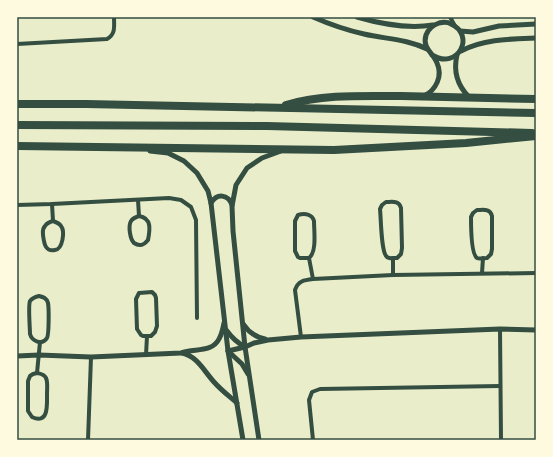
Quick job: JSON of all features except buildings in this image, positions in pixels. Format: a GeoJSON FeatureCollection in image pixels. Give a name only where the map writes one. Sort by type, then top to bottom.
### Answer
{"type":"FeatureCollection","features":[{"type":"Feature","properties":{"kind":"highway"},"geometry":{"type":"LineString","coordinates":[[276,107],[302,101],[328,98],[377,96],[536,99]]}},
{"type":"Feature","properties":{"kind":"highway"},"geometry":{"type":"LineString","coordinates":[[17,104],[276,107],[536,113]]}},
{"type":"Feature","properties":{"kind":"highway"},"geometry":{"type":"LineString","coordinates":[[17,125],[267,126],[536,133]]}},
{"type":"Feature","properties":{"kind":"highway"},"geometry":{"type":"LineString","coordinates":[[17,146],[334,150],[489,142],[536,136]]}},
{"type":"Feature","properties":{"kind":"street"},"geometry":{"type":"LineString","coordinates":[[17,44],[107,39],[112,36],[114,31],[114,17]]}},
{"type":"Feature","properties":{"kind":"street"},"geometry":{"type":"LineString","coordinates":[[313,17],[371,35],[411,42],[427,49],[437,62],[439,76],[436,86],[424,97]]}},
{"type":"Feature","properties":{"kind":"street"},"geometry":{"type":"LineString","coordinates":[[357,17],[406,26],[420,27],[438,22],[449,23],[455,26]]}},
{"type":"Feature","properties":{"kind":"street"},"geometry":{"type":"LineString","coordinates":[[450,17],[463,38],[463,44],[455,67],[456,78],[464,92],[470,97]]}},
{"type":"Feature","properties":{"kind":"street"},"geometry":{"type":"LineString","coordinates":[[427,49],[427,33],[438,22]]}},
{"type":"Feature","properties":{"kind":"street"},"geometry":{"type":"LineString","coordinates":[[460,31],[472,32],[507,25],[536,24]]}},
{"type":"Feature","properties":{"kind":"street"},"geometry":{"type":"LineString","coordinates":[[432,55],[438,59],[445,60],[451,59],[468,47],[487,42],[507,39],[536,38]]}},
{"type":"Feature","properties":{"kind":"street"},"geometry":{"type":"LineString","coordinates":[[113,147],[168,153],[184,161],[197,173],[208,191],[211,203],[228,351],[243,440]]}},
{"type":"Feature","properties":{"kind":"street"},"geometry":{"type":"LineString","coordinates":[[259,440],[245,347],[233,231],[232,206],[236,185],[247,168],[262,158],[285,150]]}},
{"type":"Feature","properties":{"kind":"street"},"geometry":{"type":"LineString","coordinates":[[211,203],[215,198],[223,196],[228,198],[232,206]]}},
{"type":"Feature","properties":{"kind":"street"},"geometry":{"type":"LineString","coordinates":[[17,205],[169,198],[181,200],[191,207],[196,220],[197,318]]}},
{"type":"Feature","properties":{"kind":"street"},"geometry":{"type":"LineString","coordinates":[[138,200],[140,216]]}},
{"type":"Feature","properties":{"kind":"street"},"geometry":{"type":"LineString","coordinates":[[386,202],[396,202],[401,208],[402,248],[401,254],[396,258],[393,258],[386,257],[383,251],[380,209],[386,202]]}},
{"type":"Feature","properties":{"kind":"street"},"geometry":{"type":"LineString","coordinates":[[52,204],[52,221]]}},
{"type":"Feature","properties":{"kind":"street"},"geometry":{"type":"LineString","coordinates":[[487,210],[492,216],[492,249],[491,254],[488,257],[483,258],[476,257],[473,251],[471,217],[474,211],[487,210]]}},
{"type":"Feature","properties":{"kind":"street"},"geometry":{"type":"LineString","coordinates":[[301,215],[311,216],[314,221],[314,249],[313,254],[309,258],[298,257],[295,251],[295,221],[301,215]]}},
{"type":"Feature","properties":{"kind":"street"},"geometry":{"type":"LineString","coordinates":[[140,216],[146,218],[149,223],[148,240],[144,244],[140,245],[134,243],[130,237],[130,223],[136,217],[140,216]]}},
{"type":"Feature","properties":{"kind":"street"},"geometry":{"type":"LineString","coordinates":[[52,221],[60,224],[62,228],[61,246],[54,251],[49,250],[45,246],[43,229],[46,224],[52,221]]}},
{"type":"Feature","properties":{"kind":"street"},"geometry":{"type":"LineString","coordinates":[[309,258],[313,279]]}},
{"type":"Feature","properties":{"kind":"street"},"geometry":{"type":"LineString","coordinates":[[393,258],[393,275]]}},
{"type":"Feature","properties":{"kind":"street"},"geometry":{"type":"LineString","coordinates":[[482,273],[483,258]]}},
{"type":"Feature","properties":{"kind":"street"},"geometry":{"type":"LineString","coordinates":[[301,337],[295,290],[296,286],[300,282],[313,279],[393,275],[536,273]]}},
{"type":"Feature","properties":{"kind":"street"},"geometry":{"type":"LineString","coordinates":[[152,292],[156,295],[156,326],[153,335],[147,336],[141,335],[138,329],[136,299],[139,294],[152,292]]}},
{"type":"Feature","properties":{"kind":"street"},"geometry":{"type":"LineString","coordinates":[[39,296],[46,299],[48,303],[47,337],[44,341],[40,342],[31,338],[29,304],[32,299],[39,296]]}},
{"type":"Feature","properties":{"kind":"street"},"geometry":{"type":"LineString","coordinates":[[17,356],[39,355],[91,357],[181,353],[213,346],[219,339],[225,320]]}},
{"type":"Feature","properties":{"kind":"street"},"geometry":{"type":"LineString","coordinates":[[243,324],[252,334],[268,340]]}},
{"type":"Feature","properties":{"kind":"street"},"geometry":{"type":"LineString","coordinates":[[226,328],[232,338],[245,347]]}},
{"type":"Feature","properties":{"kind":"street"},"geometry":{"type":"LineString","coordinates":[[500,329],[501,440]]}},
{"type":"Feature","properties":{"kind":"street"},"geometry":{"type":"LineString","coordinates":[[228,351],[268,340],[301,337],[500,329],[536,330]]}},
{"type":"Feature","properties":{"kind":"street"},"geometry":{"type":"LineString","coordinates":[[146,355],[147,336]]}},
{"type":"Feature","properties":{"kind":"street"},"geometry":{"type":"LineString","coordinates":[[37,373],[40,342]]}},
{"type":"Feature","properties":{"kind":"street"},"geometry":{"type":"LineString","coordinates":[[228,351],[242,364],[250,380]]}},
{"type":"Feature","properties":{"kind":"street"},"geometry":{"type":"LineString","coordinates":[[181,353],[195,359],[220,388],[237,403]]}},
{"type":"Feature","properties":{"kind":"street"},"geometry":{"type":"LineString","coordinates":[[88,440],[91,357]]}},
{"type":"Feature","properties":{"kind":"street"},"geometry":{"type":"LineString","coordinates":[[37,373],[44,376],[47,380],[46,414],[44,417],[38,419],[34,418],[28,411],[28,381],[30,376],[37,373]]}},
{"type":"Feature","properties":{"kind":"street"},"geometry":{"type":"LineString","coordinates":[[313,440],[309,400],[312,392],[320,389],[500,386]]}}]}
